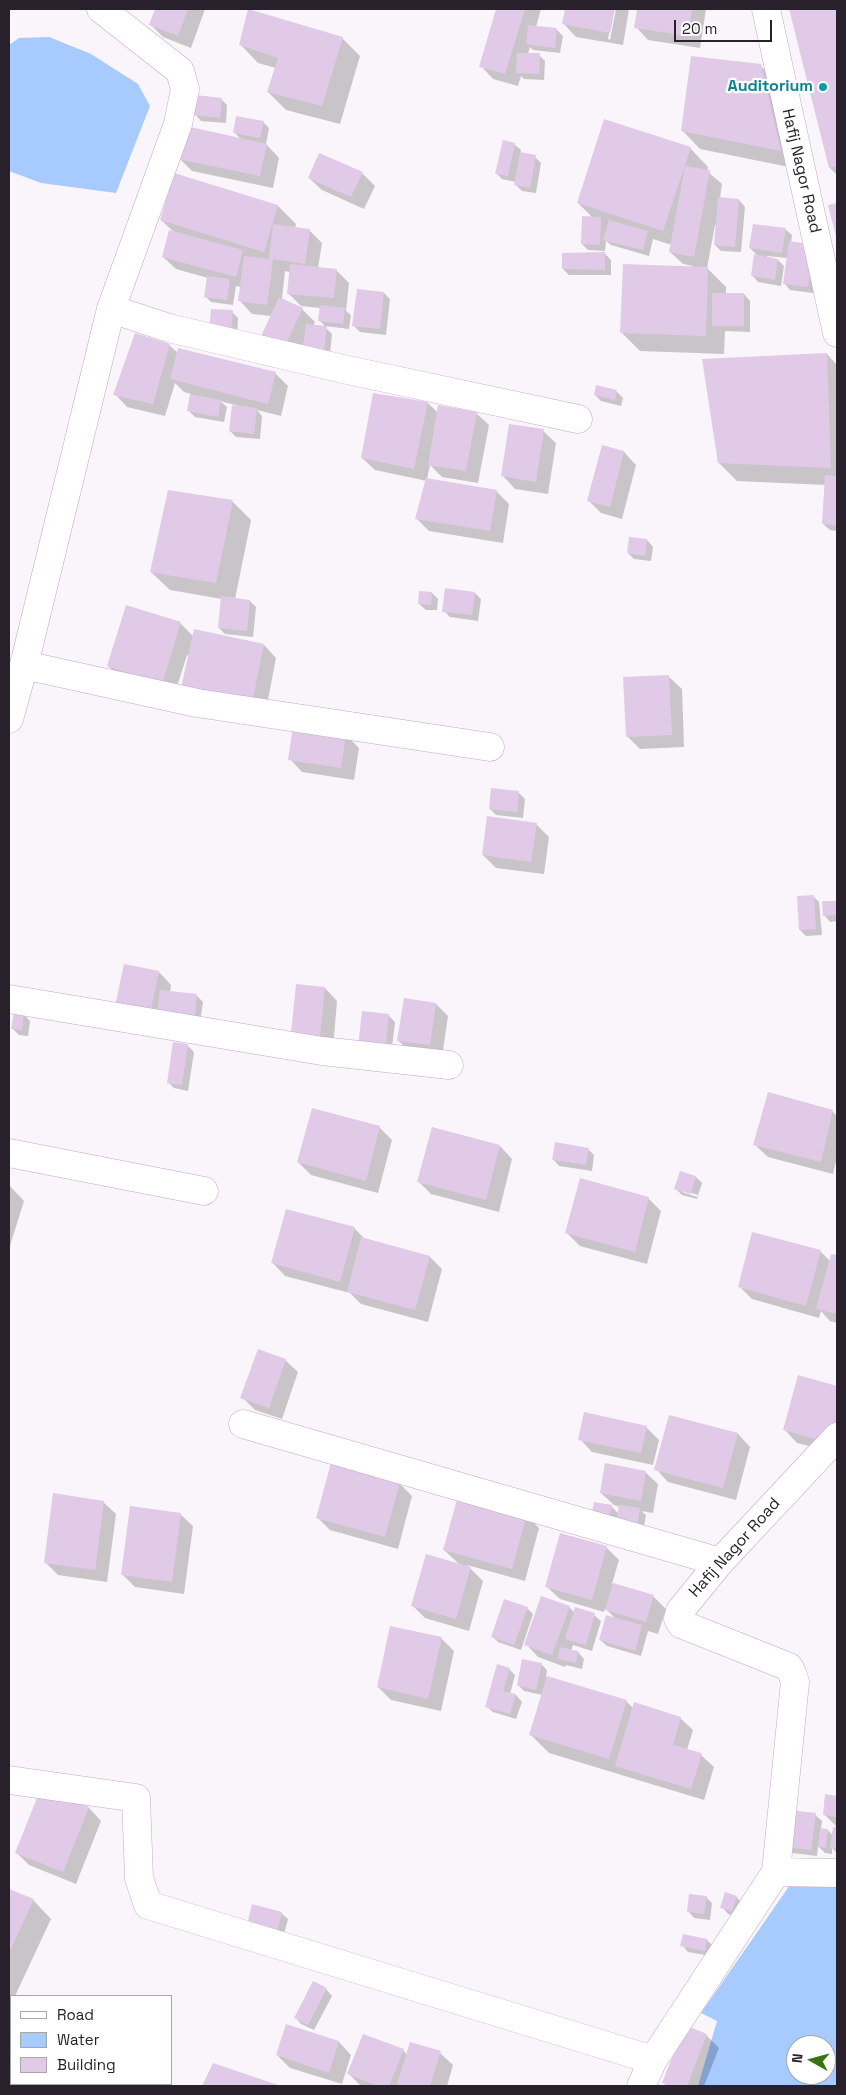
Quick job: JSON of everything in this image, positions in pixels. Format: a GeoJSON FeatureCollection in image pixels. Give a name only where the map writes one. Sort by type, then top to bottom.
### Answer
{"type":"FeatureCollection","features":[{"type":"Feature","properties":{"kind":"street"},"geometry":{"type":"LineString","coordinates":[[9,719],[24,665],[111,309],[178,124],[185,89],[180,71],[101,9]]}},
{"type":"Feature","properties":{"kind":"street","name":"Hafij Nagor Road"},"geometry":{"type":"LineString","coordinates":[[766,9],[837,333]]}},
{"type":"Feature","properties":{"kind":"street"},"geometry":{"type":"LineString","coordinates":[[111,309],[170,328],[343,369],[578,419]]}},
{"type":"Feature","properties":{"kind":"street"},"geometry":{"type":"LineString","coordinates":[[24,665],[196,703],[490,747]]}},
{"type":"Feature","properties":{"kind":"street"},"geometry":{"type":"LineString","coordinates":[[9,999],[322,1051],[449,1065]]}},
{"type":"Feature","properties":{"kind":"street"},"geometry":{"type":"LineString","coordinates":[[9,1154],[204,1191]]}},
{"type":"Feature","properties":{"kind":"street"},"geometry":{"type":"LineString","coordinates":[[243,1424],[720,1562]]}},
{"type":"Feature","properties":{"kind":"street","name":"Hafij Nagor Road"},"geometry":{"type":"LineString","coordinates":[[776,1872],[795,1682],[789,1667],[681,1624],[678,1619],[680,1611],[720,1562],[837,1437]]}},
{"type":"Feature","properties":{"kind":"street"},"geometry":{"type":"LineString","coordinates":[[9,1780],[136,1798],[139,1878],[148,1905],[653,2060]]}},
{"type":"Feature","properties":{"kind":"street"},"geometry":{"type":"LineString","coordinates":[[641,2086],[653,2060],[776,1872],[837,1873]]}},
{"type":"Feature","properties":{"kind":"water"},"geometry":{"type":"Polygon","coordinates":[[[49,37],[91,54],[138,84],[150,106],[116,193],[41,183],[9,171],[9,45],[19,38],[49,37]]]}},
{"type":"Feature","properties":{"kind":"water"},"geometry":{"type":"Polygon","coordinates":[[[790,1885],[837,1885],[837,2086],[698,2086],[717,2021],[701,2013],[790,1885]]]}},
{"type":"Feature","properties":{"kind":"building"},"geometry":{"type":"Polygon","coordinates":[[[155,9],[188,9],[178,36],[149,25],[155,9]]]}},
{"type":"Feature","properties":{"kind":"building"},"geometry":{"type":"Polygon","coordinates":[[[248,9],[343,37],[322,106],[267,92],[278,58],[239,45],[248,9]]]}},
{"type":"Feature","properties":{"kind":"building"},"geometry":{"type":"Polygon","coordinates":[[[496,9],[525,9],[505,74],[479,67],[496,9]]]}},
{"type":"Feature","properties":{"kind":"building"},"geometry":{"type":"Polygon","coordinates":[[[565,9],[615,9],[610,33],[562,24],[565,9]]]}},
{"type":"Feature","properties":{"kind":"building"},"geometry":{"type":"Polygon","coordinates":[[[637,9],[692,9],[688,36],[634,28],[637,9]]]}},
{"type":"Feature","properties":{"kind":"building","name":"Auditorium"},"geometry":{"type":"Polygon","coordinates":[[[789,9],[837,9],[837,166],[829,168],[789,9]]]}},
{"type":"Feature","properties":{"kind":"building"},"geometry":{"type":"Polygon","coordinates":[[[528,25],[557,28],[555,48],[526,44],[528,25]]]}},
{"type":"Feature","properties":{"kind":"building"},"geometry":{"type":"Polygon","coordinates":[[[517,53],[540,53],[539,74],[516,73],[517,53]]]}},
{"type":"Feature","properties":{"kind":"building"},"geometry":{"type":"Polygon","coordinates":[[[691,56],[761,64],[781,151],[681,131],[691,56]]]}},
{"type":"Feature","properties":{"kind":"building"},"geometry":{"type":"Polygon","coordinates":[[[195,95],[222,98],[220,118],[193,115],[195,95]]]}},
{"type":"Feature","properties":{"kind":"building"},"geometry":{"type":"Polygon","coordinates":[[[236,116],[264,121],[260,138],[233,133],[236,116]]]}},
{"type":"Feature","properties":{"kind":"building"},"geometry":{"type":"Polygon","coordinates":[[[604,119],[691,147],[663,231],[577,203],[604,119]]]}},
{"type":"Feature","properties":{"kind":"building"},"geometry":{"type":"Polygon","coordinates":[[[186,126],[267,144],[260,176],[178,159],[186,126]]]}},
{"type":"Feature","properties":{"kind":"building"},"geometry":{"type":"Polygon","coordinates":[[[503,140],[515,143],[508,176],[495,174],[503,140]]]}},
{"type":"Feature","properties":{"kind":"building"},"geometry":{"type":"Polygon","coordinates":[[[520,152],[536,155],[530,188],[514,185],[520,152]]]}},
{"type":"Feature","properties":{"kind":"building"},"geometry":{"type":"Polygon","coordinates":[[[319,153],[363,172],[351,197],[308,178],[319,153]]]}},
{"type":"Feature","properties":{"kind":"building"},"geometry":{"type":"Polygon","coordinates":[[[685,166],[710,170],[694,257],[669,252],[685,166]]]}},
{"type":"Feature","properties":{"kind":"building"},"geometry":{"type":"Polygon","coordinates":[[[174,173],[278,205],[264,252],[160,220],[174,173]]]}},
{"type":"Feature","properties":{"kind":"building"},"geometry":{"type":"Polygon","coordinates":[[[718,197],[739,199],[735,247],[714,245],[718,197]]]}},
{"type":"Feature","properties":{"kind":"building"},"geometry":{"type":"Polygon","coordinates":[[[837,203],[837,240],[828,205],[837,203]]]}},
{"type":"Feature","properties":{"kind":"building"},"geometry":{"type":"Polygon","coordinates":[[[582,216],[601,217],[600,245],[581,244],[582,216]]]}},
{"type":"Feature","properties":{"kind":"building"},"geometry":{"type":"Polygon","coordinates":[[[609,220],[648,231],[643,250],[603,240],[609,220]]]}},
{"type":"Feature","properties":{"kind":"building"},"geometry":{"type":"Polygon","coordinates":[[[273,224],[310,229],[305,264],[273,259],[267,305],[238,301],[244,256],[269,259],[273,224]]]}},
{"type":"Feature","properties":{"kind":"building"},"geometry":{"type":"Polygon","coordinates":[[[753,224],[786,228],[782,253],[749,248],[753,224]]]}},
{"type":"Feature","properties":{"kind":"building"},"geometry":{"type":"Polygon","coordinates":[[[169,230],[243,250],[236,277],[162,257],[169,230]]]}},
{"type":"Feature","properties":{"kind":"building"},"geometry":{"type":"Polygon","coordinates":[[[789,241],[814,245],[808,287],[783,284],[789,241]]]}},
{"type":"Feature","properties":{"kind":"building"},"geometry":{"type":"Polygon","coordinates":[[[605,252],[605,270],[562,269],[562,253],[605,252]]]}},
{"type":"Feature","properties":{"kind":"building"},"geometry":{"type":"Polygon","coordinates":[[[754,254],[778,259],[775,280],[751,276],[754,254]]]}},
{"type":"Feature","properties":{"kind":"building"},"geometry":{"type":"Polygon","coordinates":[[[290,264],[337,269],[334,298],[287,294],[290,264]]]}},
{"type":"Feature","properties":{"kind":"building"},"geometry":{"type":"Polygon","coordinates":[[[623,264],[708,267],[706,336],[620,333],[623,264]]]}},
{"type":"Feature","properties":{"kind":"building"},"geometry":{"type":"Polygon","coordinates":[[[207,276],[230,279],[227,300],[204,297],[207,276]]]}},
{"type":"Feature","properties":{"kind":"building"},"geometry":{"type":"Polygon","coordinates":[[[357,289],[384,292],[380,329],[352,326],[357,289]]]}},
{"type":"Feature","properties":{"kind":"building"},"geometry":{"type":"Polygon","coordinates":[[[712,293],[744,293],[744,326],[712,326],[712,293]]]}},
{"type":"Feature","properties":{"kind":"building"},"geometry":{"type":"Polygon","coordinates":[[[279,297],[303,308],[281,354],[258,343],[279,297]]]}},
{"type":"Feature","properties":{"kind":"building"},"geometry":{"type":"Polygon","coordinates":[[[320,305],[345,308],[343,324],[318,321],[320,305]]]}},
{"type":"Feature","properties":{"kind":"building"},"geometry":{"type":"Polygon","coordinates":[[[211,309],[233,310],[231,333],[209,332],[211,309]]]}},
{"type":"Feature","properties":{"kind":"building"},"geometry":{"type":"Polygon","coordinates":[[[306,324],[327,326],[324,350],[303,347],[306,324]]]}},
{"type":"Feature","properties":{"kind":"building"},"geometry":{"type":"Polygon","coordinates":[[[135,333],[170,344],[153,404],[113,395],[135,333]]]}},
{"type":"Feature","properties":{"kind":"building"},"geometry":{"type":"Polygon","coordinates":[[[178,348],[276,372],[268,404],[170,379],[178,348]]]}},
{"type":"Feature","properties":{"kind":"building"},"geometry":{"type":"Polygon","coordinates":[[[827,353],[831,468],[718,463],[702,359],[827,353]]]}},
{"type":"Feature","properties":{"kind":"building"},"geometry":{"type":"Polygon","coordinates":[[[596,385],[617,390],[615,400],[594,395],[596,385]]]}},
{"type":"Feature","properties":{"kind":"building"},"geometry":{"type":"Polygon","coordinates":[[[373,393],[428,402],[414,469],[361,458],[373,393]]]}},
{"type":"Feature","properties":{"kind":"building"},"geometry":{"type":"Polygon","coordinates":[[[190,394],[221,400],[218,417],[187,411],[190,394]]]}},
{"type":"Feature","properties":{"kind":"building"},"geometry":{"type":"Polygon","coordinates":[[[232,405],[257,408],[254,434],[229,431],[232,405]]]}},
{"type":"Feature","properties":{"kind":"building"},"geometry":{"type":"Polygon","coordinates":[[[438,405],[477,412],[466,471],[428,465],[438,405]]]}},
{"type":"Feature","properties":{"kind":"building"},"geometry":{"type":"Polygon","coordinates":[[[509,424],[544,429],[536,482],[501,476],[509,424]]]}},
{"type":"Feature","properties":{"kind":"building"},"geometry":{"type":"Polygon","coordinates":[[[602,445],[624,451],[610,507],[587,501],[602,445]]]}},
{"type":"Feature","properties":{"kind":"building"},"geometry":{"type":"Polygon","coordinates":[[[825,475],[837,476],[836,525],[822,524],[825,475]]]}},
{"type":"Feature","properties":{"kind":"building"},"geometry":{"type":"Polygon","coordinates":[[[426,478],[497,490],[490,531],[415,519],[426,478]]]}},
{"type":"Feature","properties":{"kind":"building"},"geometry":{"type":"Polygon","coordinates":[[[168,490],[233,500],[216,583],[150,572],[168,490]]]}},
{"type":"Feature","properties":{"kind":"building"},"geometry":{"type":"Polygon","coordinates":[[[629,537],[647,539],[645,556],[627,553],[629,537]]]}},
{"type":"Feature","properties":{"kind":"building"},"geometry":{"type":"Polygon","coordinates":[[[445,588],[475,592],[472,615],[442,612],[445,588]]]}},
{"type":"Feature","properties":{"kind":"building"},"geometry":{"type":"Polygon","coordinates":[[[419,591],[432,592],[431,605],[418,604],[419,591]]]}},
{"type":"Feature","properties":{"kind":"building"},"geometry":{"type":"Polygon","coordinates":[[[221,596],[250,600],[247,631],[218,628],[221,596]]]}},
{"type":"Feature","properties":{"kind":"building"},"geometry":{"type":"Polygon","coordinates":[[[126,605],[181,622],[162,684],[107,666],[126,605]]]}},
{"type":"Feature","properties":{"kind":"building"},"geometry":{"type":"Polygon","coordinates":[[[194,629],[264,644],[252,703],[181,688],[194,629]]]}},
{"type":"Feature","properties":{"kind":"building"},"geometry":{"type":"Polygon","coordinates":[[[669,675],[672,735],[626,737],[623,677],[669,675]]]}},
{"type":"Feature","properties":{"kind":"building"},"geometry":{"type":"Polygon","coordinates":[[[293,726],[346,734],[341,768],[288,760],[293,726]]]}},
{"type":"Feature","properties":{"kind":"building"},"geometry":{"type":"Polygon","coordinates":[[[491,788],[519,791],[517,812],[489,809],[491,788]]]}},
{"type":"Feature","properties":{"kind":"building"},"geometry":{"type":"Polygon","coordinates":[[[487,816],[537,823],[531,862],[482,855],[487,816]]]}},
{"type":"Feature","properties":{"kind":"building"},"geometry":{"type":"Polygon","coordinates":[[[814,895],[816,929],[799,930],[797,896],[814,895]]]}},
{"type":"Feature","properties":{"kind":"building"},"geometry":{"type":"Polygon","coordinates":[[[822,901],[837,901],[837,915],[823,916],[822,901]]]}},
{"type":"Feature","properties":{"kind":"building"},"geometry":{"type":"Polygon","coordinates":[[[124,964],[159,971],[149,1019],[114,1011],[124,964]]]}},
{"type":"Feature","properties":{"kind":"building"},"geometry":{"type":"Polygon","coordinates":[[[296,984],[325,987],[320,1036],[291,1033],[296,984]]]}},
{"type":"Feature","properties":{"kind":"building"},"geometry":{"type":"Polygon","coordinates":[[[160,990],[197,994],[194,1025],[156,1020],[160,990]]]}},
{"type":"Feature","properties":{"kind":"building"},"geometry":{"type":"Polygon","coordinates":[[[404,998],[436,1003],[430,1045],[397,1041],[404,998]]]}},
{"type":"Feature","properties":{"kind":"building"},"geometry":{"type":"Polygon","coordinates":[[[362,1011],[389,1014],[385,1050],[358,1047],[362,1011]]]}},
{"type":"Feature","properties":{"kind":"building"},"geometry":{"type":"Polygon","coordinates":[[[14,1012],[24,1014],[22,1030],[11,1029],[14,1012]]]}},
{"type":"Feature","properties":{"kind":"building"},"geometry":{"type":"Polygon","coordinates":[[[173,1042],[188,1044],[182,1085],[167,1083],[173,1042]]]}},
{"type":"Feature","properties":{"kind":"building"},"geometry":{"type":"Polygon","coordinates":[[[768,1092],[833,1110],[821,1162],[753,1145],[768,1092]]]}},
{"type":"Feature","properties":{"kind":"building"},"geometry":{"type":"Polygon","coordinates":[[[312,1108],[380,1126],[366,1181],[297,1162],[312,1108]]]}},
{"type":"Feature","properties":{"kind":"building"},"geometry":{"type":"Polygon","coordinates":[[[432,1127],[500,1145],[486,1200],[417,1182],[432,1127]]]}},
{"type":"Feature","properties":{"kind":"building"},"geometry":{"type":"Polygon","coordinates":[[[555,1142],[589,1148],[586,1165],[552,1160],[555,1142]]]}},
{"type":"Feature","properties":{"kind":"building"},"geometry":{"type":"Polygon","coordinates":[[[680,1171],[696,1176],[691,1194],[674,1189],[680,1171]]]}},
{"type":"Feature","properties":{"kind":"building"},"geometry":{"type":"Polygon","coordinates":[[[580,1178],[649,1197],[635,1252],[565,1233],[580,1178]]]}},
{"type":"Feature","properties":{"kind":"building"},"geometry":{"type":"Polygon","coordinates":[[[286,1209],[355,1227],[340,1282],[271,1263],[286,1209]]]}},
{"type":"Feature","properties":{"kind":"building"},"geometry":{"type":"Polygon","coordinates":[[[752,1232],[821,1250],[806,1306],[738,1287],[752,1232]]]}},
{"type":"Feature","properties":{"kind":"building"},"geometry":{"type":"Polygon","coordinates":[[[361,1237],[430,1256],[415,1310],[347,1292],[361,1237]]]}},
{"type":"Feature","properties":{"kind":"building"},"geometry":{"type":"Polygon","coordinates":[[[831,1254],[837,1255],[837,1314],[816,1309],[831,1254]]]}},
{"type":"Feature","properties":{"kind":"building"},"geometry":{"type":"Polygon","coordinates":[[[258,1349],[286,1359],[269,1408],[240,1398],[258,1349]]]}},
{"type":"Feature","properties":{"kind":"building"},"geometry":{"type":"Polygon","coordinates":[[[798,1375],[837,1386],[837,1445],[783,1430],[798,1375]]]}},
{"type":"Feature","properties":{"kind":"building"},"geometry":{"type":"Polygon","coordinates":[[[584,1412],[647,1426],[641,1453],[578,1440],[584,1412]]]}},
{"type":"Feature","properties":{"kind":"building"},"geometry":{"type":"Polygon","coordinates":[[[669,1415],[738,1433],[723,1488],[654,1470],[669,1415]]]}},
{"type":"Feature","properties":{"kind":"building"},"geometry":{"type":"Polygon","coordinates":[[[331,1463],[400,1482],[385,1537],[316,1518],[331,1463]]]}},
{"type":"Feature","properties":{"kind":"building"},"geometry":{"type":"Polygon","coordinates":[[[605,1463],[646,1471],[641,1501],[600,1493],[605,1463]]]}},
{"type":"Feature","properties":{"kind":"building"},"geometry":{"type":"Polygon","coordinates":[[[53,1493],[104,1501],[95,1570],[44,1563],[53,1493]]]}},
{"type":"Feature","properties":{"kind":"building"},"geometry":{"type":"Polygon","coordinates":[[[458,1496],[527,1514],[512,1569],[443,1550],[458,1496]]]}},
{"type":"Feature","properties":{"kind":"building"},"geometry":{"type":"Polygon","coordinates":[[[594,1502],[612,1505],[609,1520],[591,1516],[594,1502]]]}},
{"type":"Feature","properties":{"kind":"building"},"geometry":{"type":"Polygon","coordinates":[[[619,1505],[640,1508],[637,1527],[616,1523],[619,1505]]]}},
{"type":"Feature","properties":{"kind":"building"},"geometry":{"type":"Polygon","coordinates":[[[130,1506],[181,1513],[172,1582],[121,1575],[130,1506]]]}},
{"type":"Feature","properties":{"kind":"building"},"geometry":{"type":"Polygon","coordinates":[[[560,1533],[607,1546],[592,1600],[545,1587],[560,1533]]]}},
{"type":"Feature","properties":{"kind":"building"},"geometry":{"type":"Polygon","coordinates":[[[426,1554],[471,1567],[456,1619],[411,1606],[426,1554]]]}},
{"type":"Feature","properties":{"kind":"building"},"geometry":{"type":"Polygon","coordinates":[[[613,1583],[654,1595],[646,1622],[605,1610],[613,1583]]]}},
{"type":"Feature","properties":{"kind":"building"},"geometry":{"type":"Polygon","coordinates":[[[541,1596],[570,1606],[552,1655],[524,1645],[541,1596]]]}},
{"type":"Feature","properties":{"kind":"building"},"geometry":{"type":"Polygon","coordinates":[[[504,1599],[528,1607],[514,1645],[491,1637],[504,1599]]]}},
{"type":"Feature","properties":{"kind":"building"},"geometry":{"type":"Polygon","coordinates":[[[575,1607],[595,1613],[586,1645],[565,1639],[575,1607]]]}},
{"type":"Feature","properties":{"kind":"building"},"geometry":{"type":"Polygon","coordinates":[[[606,1615],[642,1625],[635,1651],[599,1640],[606,1615]]]}},
{"type":"Feature","properties":{"kind":"building"},"geometry":{"type":"Polygon","coordinates":[[[390,1626],[442,1637],[428,1699],[377,1687],[390,1626]]]}},
{"type":"Feature","properties":{"kind":"building"},"geometry":{"type":"Polygon","coordinates":[[[560,1647],[578,1651],[576,1663],[558,1659],[560,1647]]]}},
{"type":"Feature","properties":{"kind":"building"},"geometry":{"type":"Polygon","coordinates":[[[522,1659],[542,1663],[536,1690],[517,1685],[522,1659]]]}},
{"type":"Feature","properties":{"kind":"building"},"geometry":{"type":"Polygon","coordinates":[[[497,1664],[510,1668],[503,1691],[516,1694],[510,1714],[485,1707],[497,1664]]]}},
{"type":"Feature","properties":{"kind":"building"},"geometry":{"type":"Polygon","coordinates":[[[547,1676],[627,1700],[609,1759],[529,1735],[547,1676]]]}},
{"type":"Feature","properties":{"kind":"building"},"geometry":{"type":"Polygon","coordinates":[[[634,1702],[681,1717],[673,1745],[702,1753],[691,1789],[615,1766],[634,1702]]]}},
{"type":"Feature","properties":{"kind":"building"},"geometry":{"type":"Polygon","coordinates":[[[41,1788],[89,1807],[63,1872],[15,1853],[41,1788]]]}},
{"type":"Feature","properties":{"kind":"building"},"geometry":{"type":"Polygon","coordinates":[[[825,1794],[837,1796],[837,1817],[823,1815],[825,1794]]]}},
{"type":"Feature","properties":{"kind":"building"},"geometry":{"type":"Polygon","coordinates":[[[790,1810],[816,1813],[811,1850],[785,1847],[790,1810]]]}},
{"type":"Feature","properties":{"kind":"building"},"geometry":{"type":"Polygon","coordinates":[[[833,1827],[837,1827],[837,1849],[830,1848],[833,1827]]]}},
{"type":"Feature","properties":{"kind":"building"},"geometry":{"type":"Polygon","coordinates":[[[820,1828],[828,1829],[826,1848],[818,1847],[820,1828]]]}},
{"type":"Feature","properties":{"kind":"building"},"geometry":{"type":"Polygon","coordinates":[[[9,1889],[34,1899],[9,1953],[9,1889]]]}},
{"type":"Feature","properties":{"kind":"building"},"geometry":{"type":"Polygon","coordinates":[[[725,1892],[737,1896],[732,1911],[720,1908],[725,1892]]]}},
{"type":"Feature","properties":{"kind":"building"},"geometry":{"type":"Polygon","coordinates":[[[689,1894],[707,1896],[704,1914],[687,1912],[689,1894]]]}},
{"type":"Feature","properties":{"kind":"building"},"geometry":{"type":"Polygon","coordinates":[[[252,1904],[282,1912],[276,1937],[246,1929],[252,1904]]]}},
{"type":"Feature","properties":{"kind":"building"},"geometry":{"type":"Polygon","coordinates":[[[683,1934],[707,1939],[705,1951],[680,1946],[683,1934]]]}},
{"type":"Feature","properties":{"kind":"building"},"geometry":{"type":"Polygon","coordinates":[[[313,1981],[327,1988],[308,2025],[294,2018],[313,1981]]]}},
{"type":"Feature","properties":{"kind":"building"},"geometry":{"type":"Polygon","coordinates":[[[286,2024],[339,2041],[329,2073],[276,2055],[286,2024]]]}},
{"type":"Feature","properties":{"kind":"building"},"geometry":{"type":"Polygon","coordinates":[[[685,2025],[707,2034],[687,2086],[670,2086],[662,2083],[685,2025]]]}},
{"type":"Feature","properties":{"kind":"building"},"geometry":{"type":"Polygon","coordinates":[[[363,2034],[404,2049],[389,2086],[378,2086],[347,2074],[363,2034]]]}},
{"type":"Feature","properties":{"kind":"building"},"geometry":{"type":"Polygon","coordinates":[[[410,2042],[441,2051],[430,2086],[404,2086],[397,2084],[410,2042]]]}},
{"type":"Feature","properties":{"kind":"building"},"geometry":{"type":"Polygon","coordinates":[[[213,2063],[281,2086],[202,2086],[213,2063]]]}},
{"type":"Feature","properties":{"kind":"place","name":"Auditorium"},"geometry":{"type":"Point","coordinates":[823,87]}}]}
